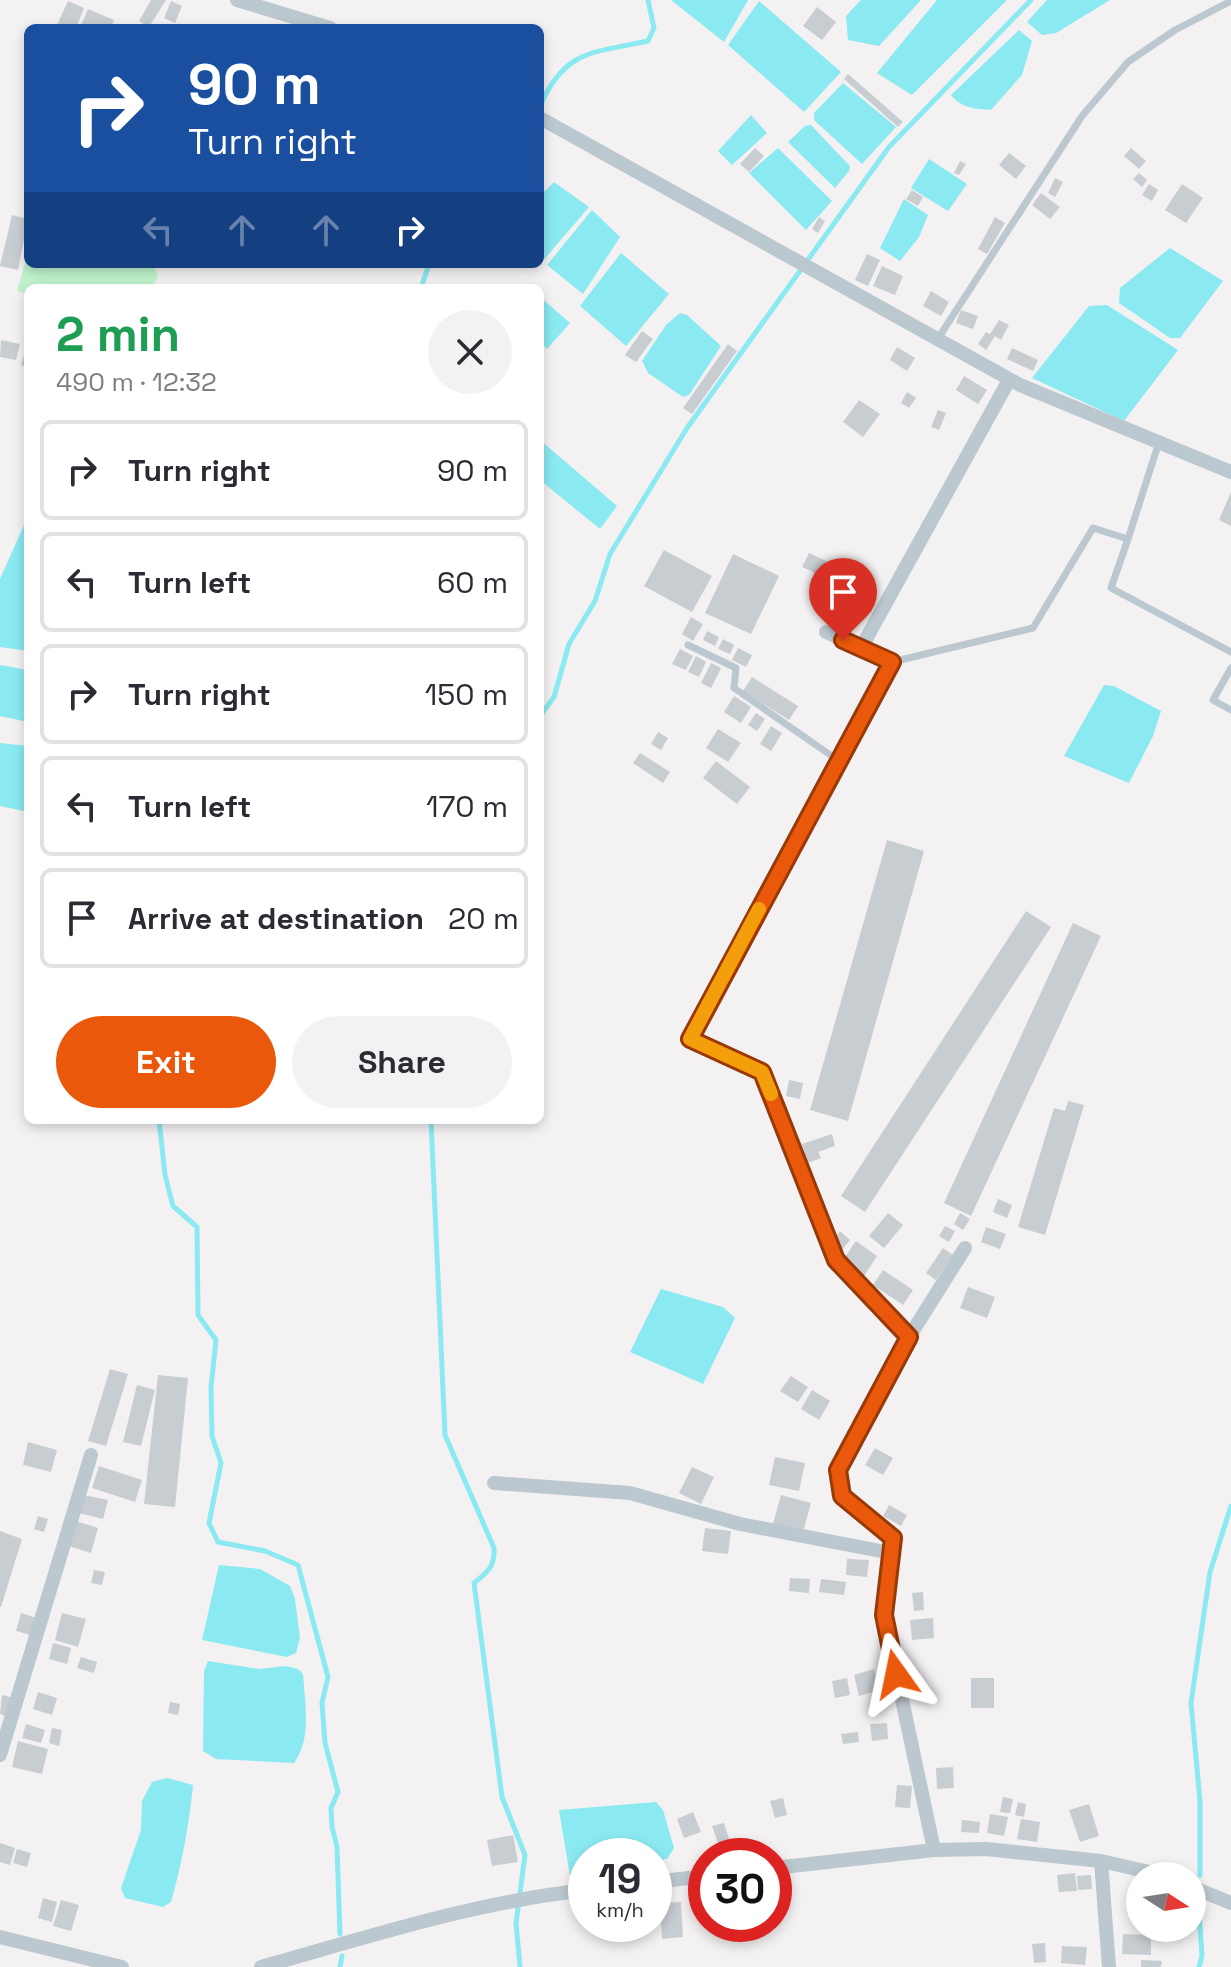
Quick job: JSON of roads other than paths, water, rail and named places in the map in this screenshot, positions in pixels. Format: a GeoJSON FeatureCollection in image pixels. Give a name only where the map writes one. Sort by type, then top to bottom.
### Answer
{"type":"FeatureCollection","features":[{"type":"Feature","properties":{"kind":"street"},"geometry":{"type":"LineString","coordinates":[[237,0],[317,24]]}},
{"type":"Feature","properties":{"kind":"street"},"geometry":{"type":"LineString","coordinates":[[544,121],[1009,380],[1231,472]]}},
{"type":"Feature","properties":{"kind":"street"},"geometry":{"type":"LineString","coordinates":[[861,648],[1009,380]]}},
{"type":"Feature","properties":{"kind":"street"},"geometry":{"type":"LineString","coordinates":[[826,632],[892,662],[690,1039],[762,1072],[836,1260],[909,1337]]}},
{"type":"Feature","properties":{"kind":"street"},"geometry":{"type":"LineString","coordinates":[[934,1850],[884,1615],[893,1538],[842,1496],[838,1470],[909,1337],[965,1248]]}},
{"type":"Feature","properties":{"kind":"street"},"geometry":{"type":"LineString","coordinates":[[0,1755],[91,1455]]}},
{"type":"Feature","properties":{"kind":"street"},"geometry":{"type":"LineString","coordinates":[[494,1483],[630,1493],[740,1524],[891,1553]]}},
{"type":"Feature","properties":{"kind":"street"},"geometry":{"type":"LineString","coordinates":[[792,1866],[934,1850],[986,1849],[1101,1861],[1126,1867]]}},
{"type":"Feature","properties":{"kind":"street"},"geometry":{"type":"LineString","coordinates":[[1101,1861],[1109,1967]]}},
{"type":"Feature","properties":{"kind":"street"},"geometry":{"type":"LineString","coordinates":[[261,1967],[464,1910],[529,1896],[568,1892]]}},
{"type":"Feature","properties":{"kind":"street"},"geometry":{"type":"LineString","coordinates":[[1206,1893],[1231,1903]]}},
{"type":"Feature","properties":{"kind":"street"},"geometry":{"type":"LineString","coordinates":[[0,1937],[122,1967]]}},
{"type":"Feature","properties":{"kind":"lane"},"geometry":{"type":"LineString","coordinates":[[937,340],[1082,116],[1128,62],[1175,30],[1231,1]]}},
{"type":"Feature","properties":{"kind":"lane"},"geometry":{"type":"LineString","coordinates":[[1159,442],[1111,588],[1231,652]]}},
{"type":"Feature","properties":{"kind":"lane"},"geometry":{"type":"LineString","coordinates":[[892,662],[1033,628],[1093,528],[1128,539]]}},
{"type":"Feature","properties":{"kind":"lane"},"geometry":{"type":"LineString","coordinates":[[688,645],[736,668],[734,688],[839,761]]}},
{"type":"Feature","properties":{"kind":"lane"},"geometry":{"type":"LineString","coordinates":[[1231,668],[1213,700],[1231,710]]}},
{"type":"Feature","properties":{"kind":"water"},"geometry":{"type":"Polygon","coordinates":[[[671,0],[748,0],[724,42],[671,0]]]}},
{"type":"Feature","properties":{"kind":"water"},"geometry":{"type":"Polygon","coordinates":[[[861,0],[921,0],[879,46],[848,40],[846,16],[861,0]]]}},
{"type":"Feature","properties":{"kind":"water"},"geometry":{"type":"Polygon","coordinates":[[[937,0],[1007,0],[912,95],[877,73],[937,0]]]}},
{"type":"Feature","properties":{"kind":"water"},"geometry":{"type":"Polygon","coordinates":[[[1047,0],[1110,0],[1056,33],[1042,35],[1027,22],[1047,0]]]}},
{"type":"Feature","properties":{"kind":"water"},"geometry":{"type":"Polygon","coordinates":[[[759,1],[841,72],[804,112],[728,45],[759,1]]]}},
{"type":"Feature","properties":{"kind":"water"},"geometry":{"type":"Polygon","coordinates":[[[1019,30],[1032,41],[1022,75],[991,110],[959,103],[951,95],[1019,30]]]}},
{"type":"Feature","properties":{"kind":"water"},"geometry":{"type":"Polygon","coordinates":[[[843,83],[896,127],[862,164],[814,120],[814,113],[843,83]]]}},
{"type":"Feature","properties":{"kind":"water"},"geometry":{"type":"Polygon","coordinates":[[[751,115],[767,133],[732,165],[718,151],[751,115]]]}},
{"type":"Feature","properties":{"kind":"water"},"geometry":{"type":"Polygon","coordinates":[[[811,125],[850,166],[835,188],[788,142],[805,126],[811,125]]]}},
{"type":"Feature","properties":{"kind":"water"},"geometry":{"type":"Polygon","coordinates":[[[778,148],[832,201],[806,230],[749,173],[778,148]]]}},
{"type":"Feature","properties":{"kind":"water"},"geometry":{"type":"Polygon","coordinates":[[[929,159],[967,184],[948,211],[911,188],[929,159]]]}},
{"type":"Feature","properties":{"kind":"water"},"geometry":{"type":"Polygon","coordinates":[[[554,182],[589,207],[544,260],[544,192],[554,182]]]}},
{"type":"Feature","properties":{"kind":"water"},"geometry":{"type":"Polygon","coordinates":[[[904,199],[928,215],[919,237],[900,261],[880,248],[904,199]]]}},
{"type":"Feature","properties":{"kind":"water"},"geometry":{"type":"Polygon","coordinates":[[[592,210],[620,237],[583,294],[547,265],[592,210]]]}},
{"type":"Feature","properties":{"kind":"water"},"geometry":{"type":"Polygon","coordinates":[[[1170,248],[1223,281],[1180,338],[1170,338],[1119,303],[1120,288],[1170,248]]]}},
{"type":"Feature","properties":{"kind":"water"},"geometry":{"type":"Polygon","coordinates":[[[621,253],[669,294],[626,346],[580,306],[621,253]]]}},
{"type":"Feature","properties":{"kind":"water"},"geometry":{"type":"Polygon","coordinates":[[[544,300],[570,323],[547,349],[544,346],[544,300]]]}},
{"type":"Feature","properties":{"kind":"water"},"geometry":{"type":"Polygon","coordinates":[[[1107,305],[1178,350],[1124,421],[1032,378],[1089,306],[1107,305]]]}},
{"type":"Feature","properties":{"kind":"water"},"geometry":{"type":"Polygon","coordinates":[[[680,313],[687,315],[721,346],[689,395],[683,397],[648,373],[642,361],[666,325],[680,313]]]}},
{"type":"Feature","properties":{"kind":"water"},"geometry":{"type":"Polygon","coordinates":[[[544,443],[617,506],[600,529],[544,483],[544,443]]]}},
{"type":"Feature","properties":{"kind":"water"},"geometry":{"type":"Polygon","coordinates":[[[24,525],[24,650],[0,647],[0,579],[24,525]]]}},
{"type":"Feature","properties":{"kind":"water"},"geometry":{"type":"Polygon","coordinates":[[[0,665],[24,669],[24,721],[0,716],[0,665]]]}},
{"type":"Feature","properties":{"kind":"water"},"geometry":{"type":"Polygon","coordinates":[[[1104,685],[1114,686],[1161,711],[1153,736],[1129,783],[1064,756],[1104,685]]]}},
{"type":"Feature","properties":{"kind":"water"},"geometry":{"type":"Polygon","coordinates":[[[0,743],[24,746],[24,811],[0,806],[0,743]]]}},
{"type":"Feature","properties":{"kind":"water"},"geometry":{"type":"Polygon","coordinates":[[[661,1289],[723,1307],[735,1318],[703,1384],[630,1352],[661,1289]]]}},
{"type":"Feature","properties":{"kind":"water"},"geometry":{"type":"Polygon","coordinates":[[[219,1565],[260,1569],[290,1586],[295,1599],[300,1638],[296,1653],[287,1657],[202,1640],[219,1565]]]}},
{"type":"Feature","properties":{"kind":"water"},"geometry":{"type":"Polygon","coordinates":[[[208,1661],[260,1669],[286,1666],[303,1674],[305,1732],[294,1763],[216,1759],[203,1751],[204,1671],[208,1661]]]}},
{"type":"Feature","properties":{"kind":"water"},"geometry":{"type":"Polygon","coordinates":[[[167,1778],[193,1785],[179,1873],[171,1902],[163,1907],[125,1898],[121,1888],[141,1830],[142,1801],[152,1782],[167,1778]]]}},
{"type":"Feature","properties":{"kind":"water"},"geometry":{"type":"Polygon","coordinates":[[[656,1802],[663,1810],[671,1838],[568,1838],[568,1864],[559,1810],[656,1802]]]}},
{"type":"Feature","properties":{"kind":"waterway"},"geometry":{"type":"LineString","coordinates":[[544,98],[560,73],[583,57],[648,41],[654,28],[648,0]]}},
{"type":"Feature","properties":{"kind":"waterway"},"geometry":{"type":"LineString","coordinates":[[544,711],[554,697],[569,644],[595,601],[610,554],[687,428],[889,147],[1031,0]]}},
{"type":"Feature","properties":{"kind":"waterway"},"geometry":{"type":"LineString","coordinates":[[422,284],[428,268]]}},
{"type":"Feature","properties":{"kind":"waterway"},"geometry":{"type":"LineString","coordinates":[[159,1124],[165,1175],[173,1206],[197,1227],[198,1315],[216,1340],[211,1387],[212,1436],[221,1463],[209,1523],[218,1542],[265,1551],[298,1565],[328,1677],[322,1703],[325,1743],[338,1792],[331,1808],[337,1847],[340,1934]]}},
{"type":"Feature","properties":{"kind":"waterway"},"geometry":{"type":"LineString","coordinates":[[431,1124],[445,1435],[494,1548],[490,1568],[474,1583],[502,1797],[525,1855],[516,1923],[520,1967]]}},
{"type":"Feature","properties":{"kind":"waterway"},"geometry":{"type":"LineString","coordinates":[[1200,1862],[1200,1801],[1191,1703],[1210,1572],[1231,1506]]}},
{"type":"Feature","properties":{"kind":"waterway"},"geometry":{"type":"LineString","coordinates":[[1199,1967],[1201,1942]]}},
{"type":"Feature","properties":{"kind":"waterway"},"geometry":{"type":"LineString","coordinates":[[340,1967],[342,1956]]}}]}
